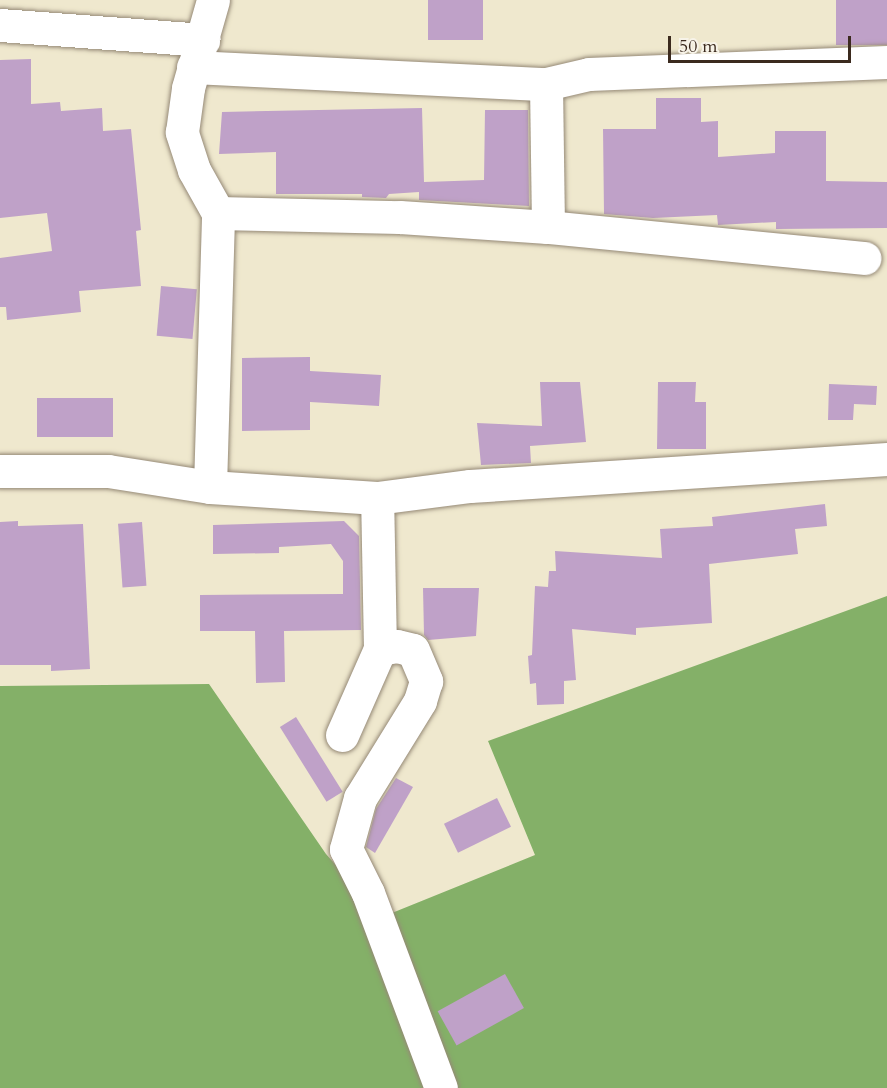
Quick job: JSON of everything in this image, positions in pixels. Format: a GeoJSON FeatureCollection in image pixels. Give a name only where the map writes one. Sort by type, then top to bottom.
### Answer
{"type":"FeatureCollection","features":[{"type":"Feature","properties":{"kind":"street"},"geometry":{"type":"LineString","coordinates":[[210,487],[218,213],[194,170],[182,132],[198,53],[213,0]]}},
{"type":"Feature","properties":{"kind":"street"},"geometry":{"type":"LineString","coordinates":[[0,25],[198,53],[546,84],[589,74],[887,62]]}},
{"type":"Feature","properties":{"kind":"street"},"geometry":{"type":"LineString","coordinates":[[546,84],[548,227]]}},
{"type":"Feature","properties":{"kind":"street"},"geometry":{"type":"LineString","coordinates":[[218,213],[399,217],[548,227],[864,258]]}},
{"type":"Feature","properties":{"kind":"street"},"geometry":{"type":"LineString","coordinates":[[0,471],[108,471],[210,487],[377,498],[470,486],[887,459]]}},
{"type":"Feature","properties":{"kind":"street"},"geometry":{"type":"LineString","coordinates":[[342,735],[380,649],[377,498]]}},
{"type":"Feature","properties":{"kind":"street"},"geometry":{"type":"LineString","coordinates":[[380,649],[397,646],[413,650],[426,681],[420,701],[360,798],[346,849],[368,893],[441,1088]]}},
{"type":"Feature","properties":{"kind":"green space"},"geometry":{"type":"Polygon","coordinates":[[[887,596],[887,1088],[0,1088],[0,686],[209,684],[326,854],[382,917],[535,855],[488,741],[887,596]]]}},
{"type":"Feature","properties":{"kind":"building"},"geometry":{"type":"Polygon","coordinates":[[[428,0],[483,0],[483,40],[428,40],[428,0]]]}},
{"type":"Feature","properties":{"kind":"building"},"geometry":{"type":"Polygon","coordinates":[[[836,0],[887,0],[887,45],[836,45],[836,0]]]}},
{"type":"Feature","properties":{"kind":"building"},"geometry":{"type":"Polygon","coordinates":[[[31,59],[31,104],[60,102],[61,111],[102,108],[103,131],[131,129],[141,230],[136,231],[141,286],[79,291],[81,312],[7,320],[6,307],[0,307],[0,258],[52,251],[47,213],[0,218],[0,60],[31,59]]]}},
{"type":"Feature","properties":{"kind":"building"},"geometry":{"type":"Polygon","coordinates":[[[656,98],[701,98],[701,122],[718,121],[718,157],[775,153],[775,131],[826,131],[826,181],[887,182],[887,228],[776,229],[776,222],[718,225],[717,215],[653,218],[604,214],[603,129],[656,129],[656,98]]]}},
{"type":"Feature","properties":{"kind":"building"},"geometry":{"type":"Polygon","coordinates":[[[422,108],[424,182],[484,180],[485,110],[528,110],[529,206],[419,200],[419,192],[389,194],[386,198],[362,197],[362,194],[276,194],[276,152],[219,154],[222,112],[422,108]]]}},
{"type":"Feature","properties":{"kind":"building"},"geometry":{"type":"Polygon","coordinates":[[[161,286],[197,289],[193,339],[157,336],[161,286]]]}},
{"type":"Feature","properties":{"kind":"building"},"geometry":{"type":"Polygon","coordinates":[[[310,357],[310,371],[381,375],[379,406],[310,402],[310,430],[242,431],[242,358],[310,357]]]}},
{"type":"Feature","properties":{"kind":"building"},"geometry":{"type":"Polygon","coordinates":[[[540,382],[580,382],[586,442],[530,446],[531,463],[481,465],[477,423],[542,426],[540,382]]]}},
{"type":"Feature","properties":{"kind":"building"},"geometry":{"type":"Polygon","coordinates":[[[658,382],[696,382],[695,402],[706,402],[706,449],[657,449],[658,382]]]}},
{"type":"Feature","properties":{"kind":"building"},"geometry":{"type":"Polygon","coordinates":[[[829,384],[877,386],[876,405],[854,404],[853,420],[828,420],[829,384]]]}},
{"type":"Feature","properties":{"kind":"building"},"geometry":{"type":"Polygon","coordinates":[[[37,398],[113,398],[113,437],[37,437],[37,398]]]}},
{"type":"Feature","properties":{"kind":"building"},"geometry":{"type":"Polygon","coordinates":[[[825,504],[827,526],[795,529],[798,554],[709,564],[712,623],[636,628],[636,635],[572,629],[576,680],[564,681],[564,704],[537,705],[536,683],[530,684],[528,656],[532,655],[535,586],[548,587],[549,571],[556,571],[555,551],[662,558],[660,529],[713,526],[712,517],[825,504]]]}},
{"type":"Feature","properties":{"kind":"building"},"geometry":{"type":"Polygon","coordinates":[[[18,521],[18,526],[83,524],[90,669],[51,671],[51,665],[0,665],[0,522],[18,521]]]}},
{"type":"Feature","properties":{"kind":"building"},"geometry":{"type":"Polygon","coordinates":[[[344,521],[359,536],[361,630],[284,631],[285,682],[256,683],[255,631],[200,631],[200,595],[343,594],[343,561],[331,544],[279,547],[279,553],[213,554],[213,525],[344,521]]]}},
{"type":"Feature","properties":{"kind":"building"},"geometry":{"type":"Polygon","coordinates":[[[142,522],[146,586],[123,588],[118,524],[142,522]]]}},
{"type":"Feature","properties":{"kind":"building"},"geometry":{"type":"Polygon","coordinates":[[[423,588],[479,588],[476,636],[428,640],[424,635],[423,588]]]}},
{"type":"Feature","properties":{"kind":"building"},"geometry":{"type":"Polygon","coordinates":[[[296,717],[343,792],[327,802],[280,727],[296,717]]]}},
{"type":"Feature","properties":{"kind":"building"},"geometry":{"type":"Polygon","coordinates":[[[396,778],[413,787],[375,853],[366,847],[376,809],[396,778]]]}},
{"type":"Feature","properties":{"kind":"building"},"geometry":{"type":"Polygon","coordinates":[[[497,798],[511,827],[458,853],[444,824],[497,798]]]}},
{"type":"Feature","properties":{"kind":"building"},"geometry":{"type":"Polygon","coordinates":[[[505,974],[524,1008],[457,1045],[438,1011],[505,974]]]}}]}
